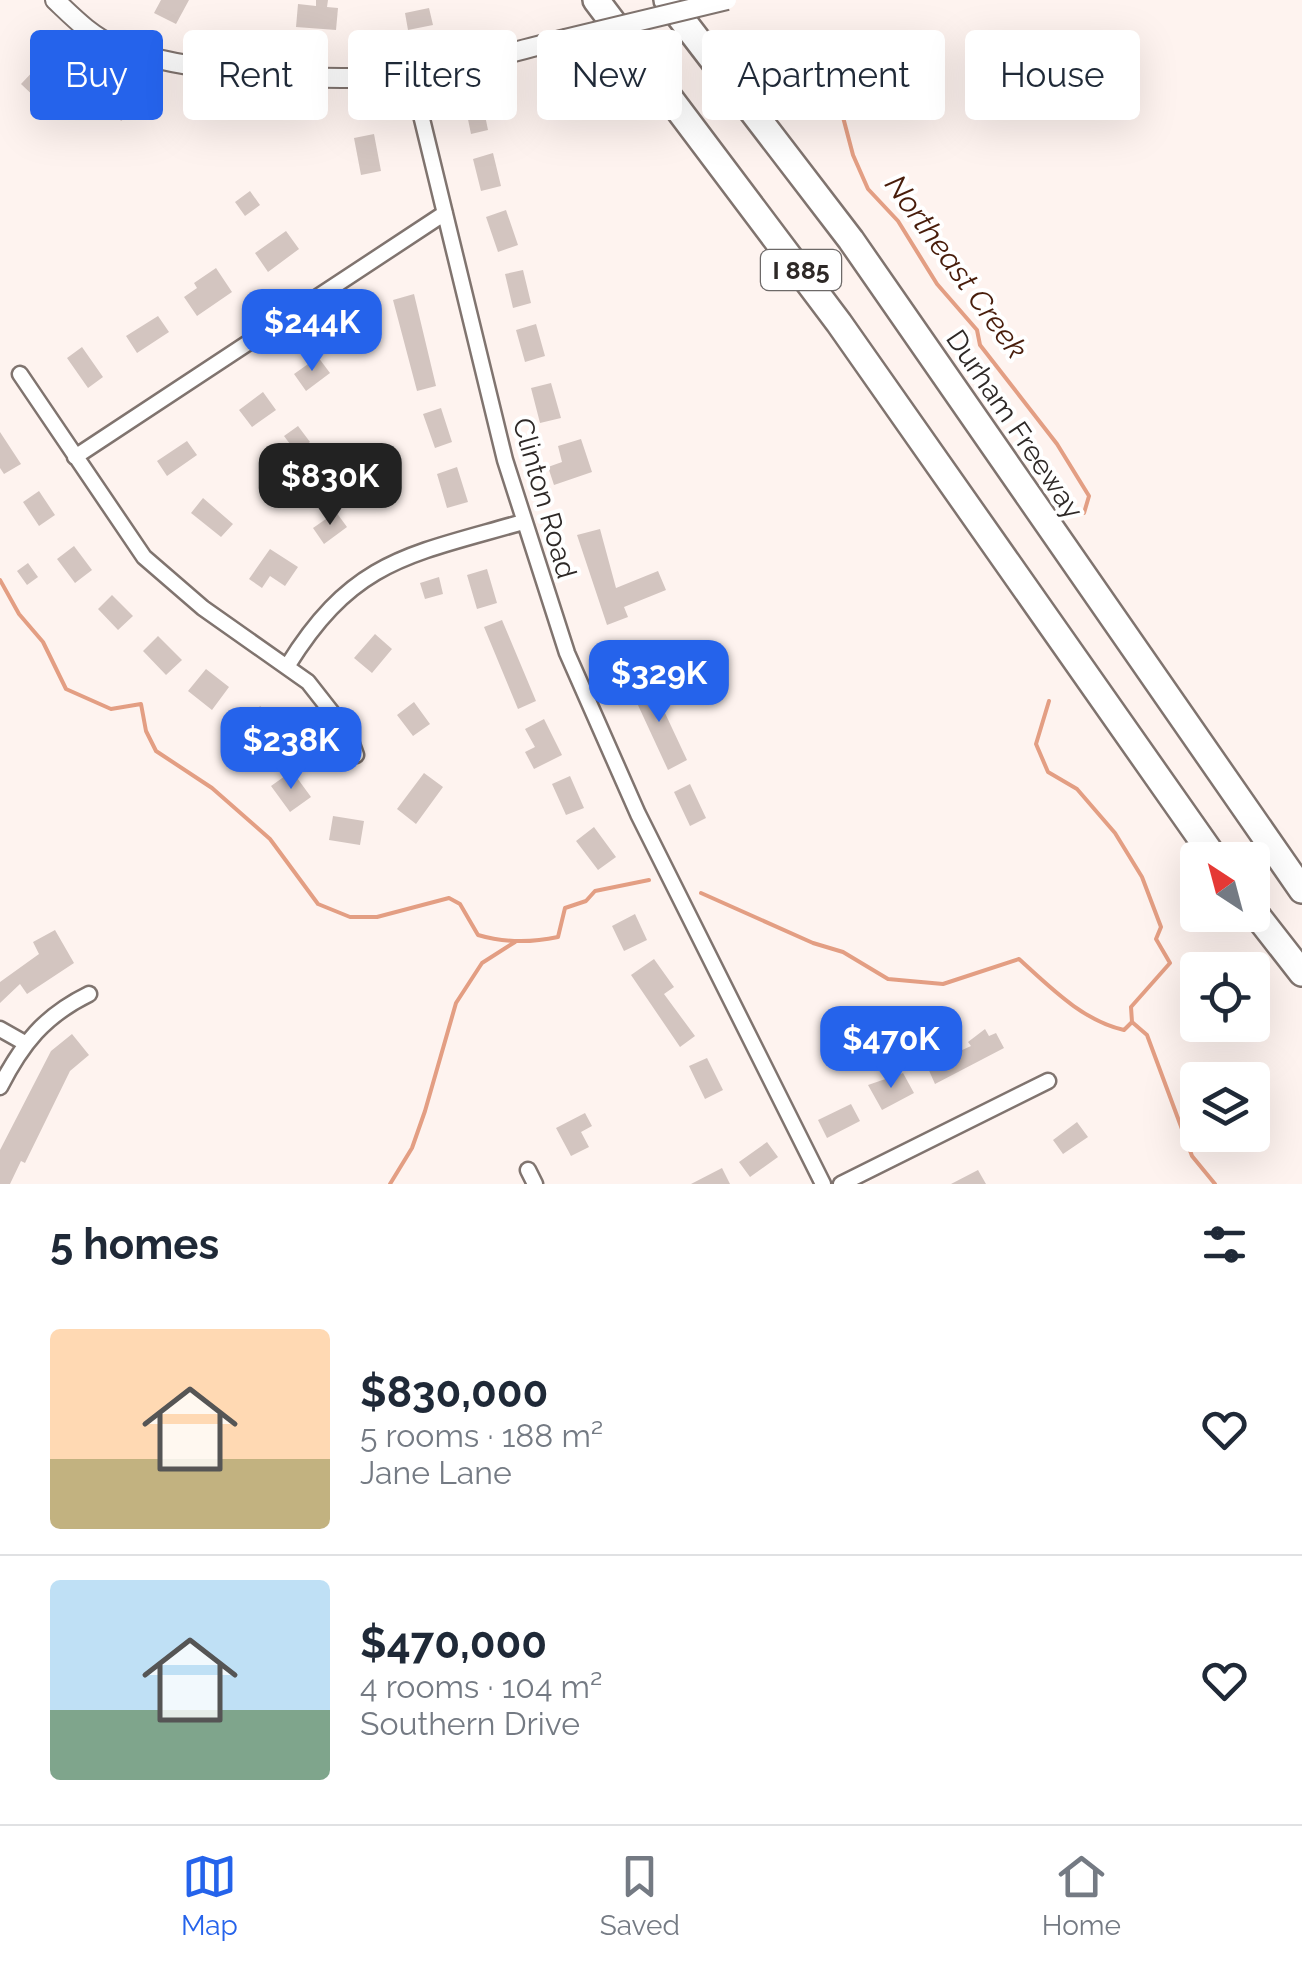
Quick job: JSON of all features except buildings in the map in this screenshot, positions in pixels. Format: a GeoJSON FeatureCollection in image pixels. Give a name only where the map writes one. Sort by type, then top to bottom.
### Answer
{"type":"FeatureCollection","features":[{"type":"Feature","properties":{"kind":"highway","name":"I 885"},"geometry":{"type":"LineString","coordinates":[[596,0],[840,322],[1203,842]]}},
{"type":"Feature","properties":{"kind":"highway","name":"Durham Freeway"},"geometry":{"type":"LineString","coordinates":[[667,0],[868,264],[1302,890]]}},
{"type":"Feature","properties":{"kind":"highway"},"geometry":{"type":"LineString","coordinates":[[1270,932],[1302,974]]}},
{"type":"Feature","properties":{"kind":"street"},"geometry":{"type":"LineString","coordinates":[[55,0],[98,38],[156,58],[316,76],[348,75]]}},
{"type":"Feature","properties":{"kind":"street"},"geometry":{"type":"LineString","coordinates":[[517,50],[727,0]]}},
{"type":"Feature","properties":{"kind":"street","name":"Clinton Road"},"geometry":{"type":"LineString","coordinates":[[422,120],[523,522],[567,654],[594,719],[823,1184]]}},
{"type":"Feature","properties":{"kind":"street"},"geometry":{"type":"LineString","coordinates":[[76,457],[444,213]]}},
{"type":"Feature","properties":{"kind":"street"},"geometry":{"type":"LineString","coordinates":[[20,374],[144,557],[203,608],[288,666],[321,696],[348,733],[356,755]]}},
{"type":"Feature","properties":{"kind":"street"},"geometry":{"type":"LineString","coordinates":[[288,666],[335,601],[370,573],[523,522]]}},
{"type":"Feature","properties":{"kind":"street"},"geometry":{"type":"LineString","coordinates":[[0,1087],[23,1042],[46,1019],[89,994]]}},
{"type":"Feature","properties":{"kind":"street"},"geometry":{"type":"LineString","coordinates":[[0,1030],[23,1042]]}},
{"type":"Feature","properties":{"kind":"street"},"geometry":{"type":"LineString","coordinates":[[841,1184],[1048,1080]]}},
{"type":"Feature","properties":{"kind":"waterway","name":"Northeast Creek"},"geometry":{"type":"LineString","coordinates":[[844,120],[868,189],[898,221],[937,284],[977,330],[980,345],[1057,444],[1089,496],[1084,513]]}},
{"type":"Feature","properties":{"kind":"waterway"},"geometry":{"type":"LineString","coordinates":[[0,580],[19,614],[43,642],[66,689],[111,709],[141,704],[146,731],[156,751],[212,788],[270,839],[318,904],[350,917],[377,917],[449,898],[460,904],[478,935],[528,941],[558,937],[565,908],[586,901],[595,891],[649,880]]}},
{"type":"Feature","properties":{"kind":"waterway","name":"Northeast Creek"},"geometry":{"type":"LineString","coordinates":[[1049,701],[1036,744],[1048,772],[1077,789],[1115,833],[1142,877],[1161,927],[1156,939],[1170,963],[1131,1007],[1132,1022],[1147,1035],[1192,1156],[1215,1184]]}},
{"type":"Feature","properties":{"kind":"waterway"},"geometry":{"type":"LineString","coordinates":[[701,893],[813,943],[843,952],[888,979],[943,984],[1019,959],[1068,1002],[1095,1019],[1124,1030],[1132,1022]]}},
{"type":"Feature","properties":{"kind":"waterway"},"geometry":{"type":"LineString","coordinates":[[390,1184],[412,1148],[456,1003],[482,963],[515,942]]}}]}
